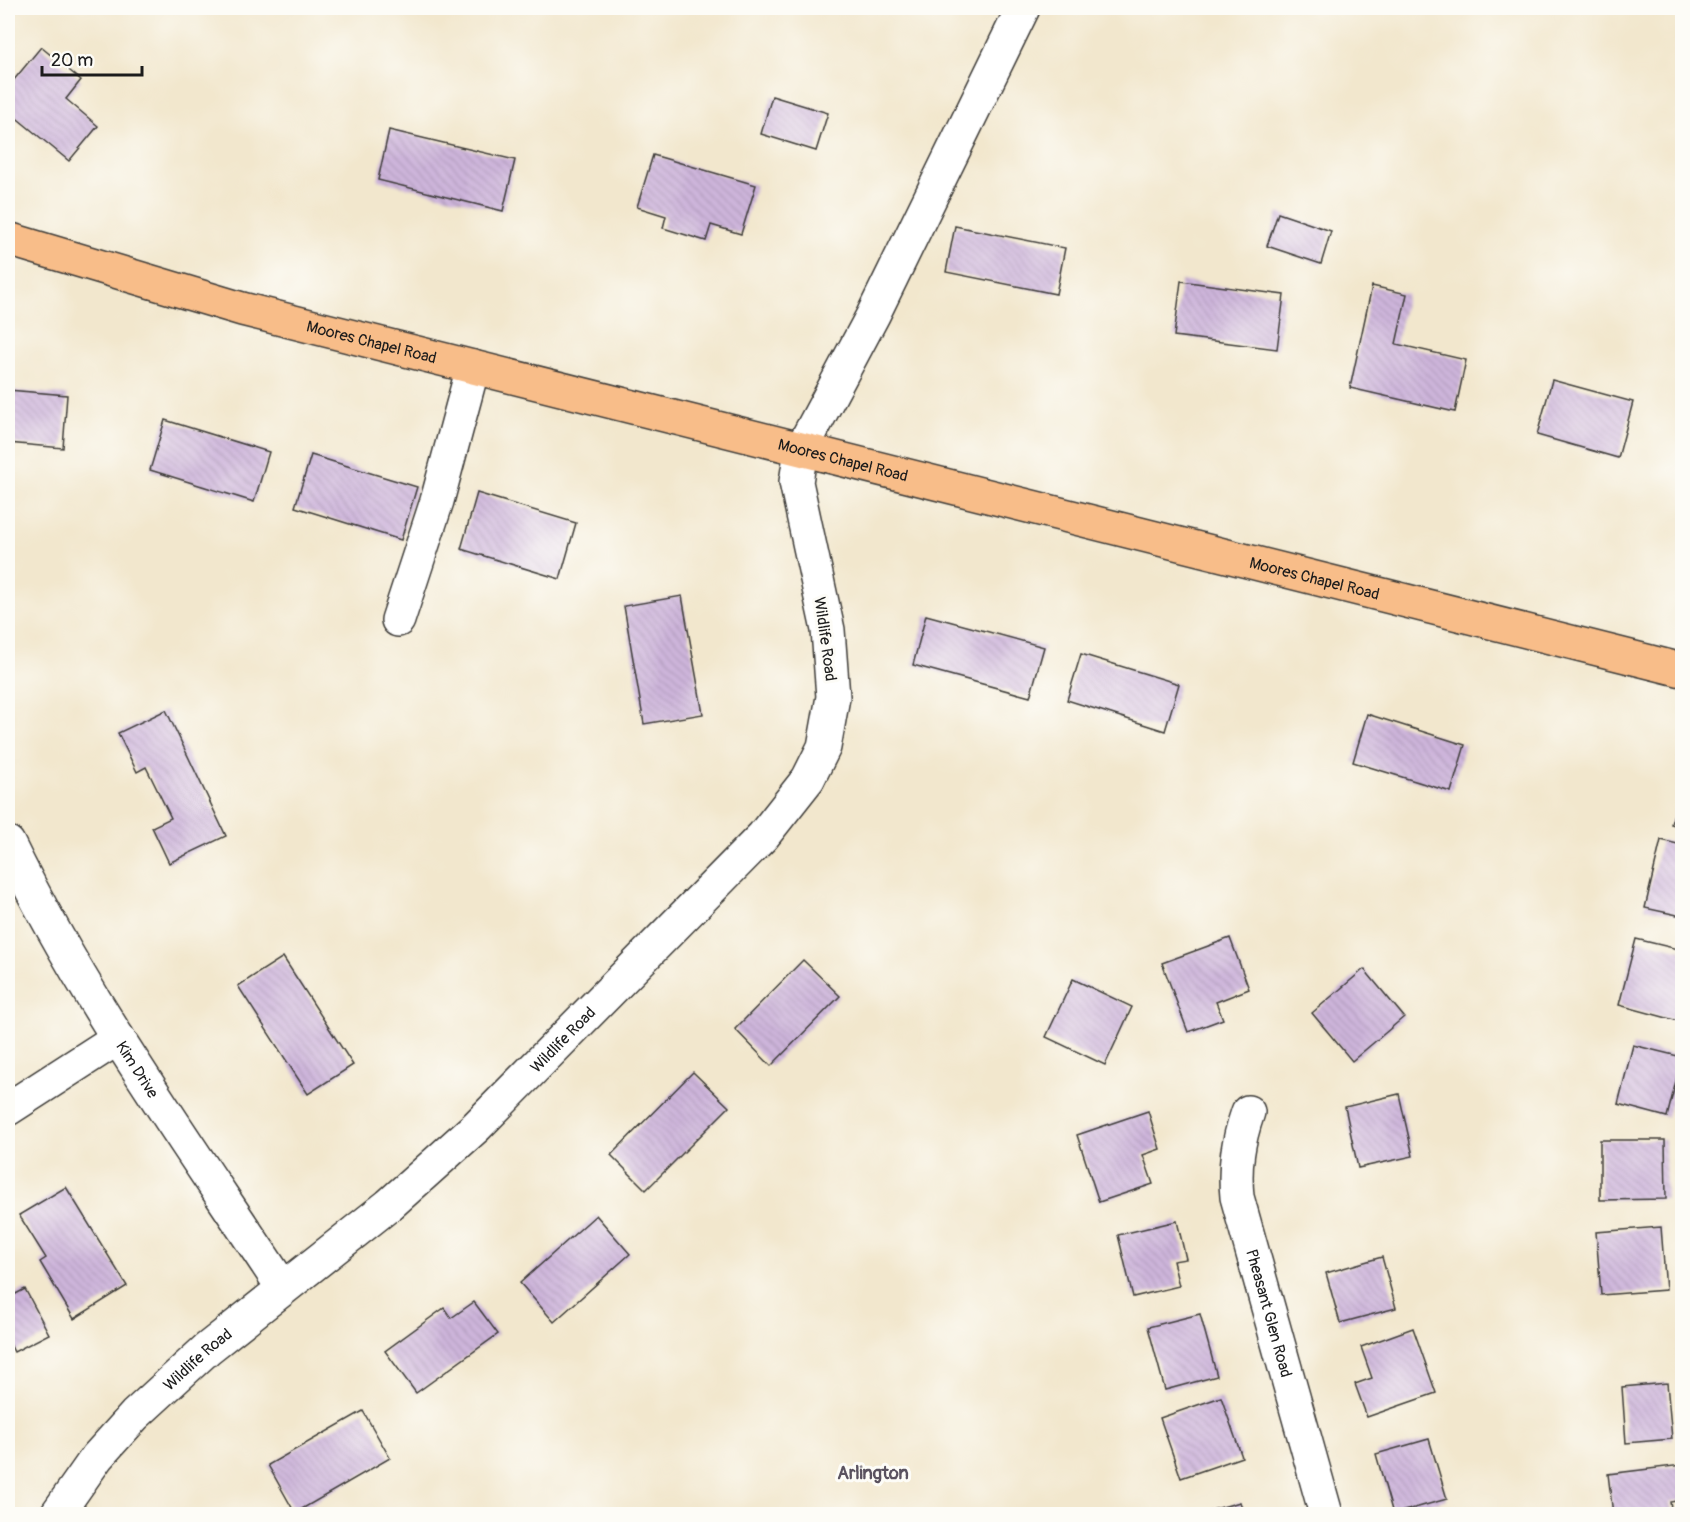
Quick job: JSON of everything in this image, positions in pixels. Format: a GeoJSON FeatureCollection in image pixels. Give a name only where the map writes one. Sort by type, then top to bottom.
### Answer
{"type":"FeatureCollection","features":[{"type":"Feature","properties":{"kind":"main road","name":"Moores Chapel Road"},"geometry":{"type":"LineString","coordinates":[[8,238],[242,309],[1683,670]]}},
{"type":"Feature","properties":{"kind":"street","name":"Wildlife Road"},"geometry":{"type":"LineString","coordinates":[[57,1515],[97,1457],[135,1415],[207,1349],[389,1205],[476,1127],[763,836],[808,779],[824,747],[833,697],[828,630],[796,482],[801,450],[873,315],[1023,8]]}},
{"type":"Feature","properties":{"kind":"street"},"geometry":{"type":"LineString","coordinates":[[398,620],[437,501],[473,367]]}},
{"type":"Feature","properties":{"kind":"street","name":"Kim Drive"},"geometry":{"type":"LineString","coordinates":[[8,843],[54,934],[118,1038],[283,1288]]}},
{"type":"Feature","properties":{"kind":"street"},"geometry":{"type":"LineString","coordinates":[[8,1109],[118,1038]]}},
{"type":"Feature","properties":{"kind":"street","name":"Pheasant Glen Road"},"geometry":{"type":"LineString","coordinates":[[1248,1112],[1238,1143],[1235,1175],[1237,1197],[1326,1515]]}},
{"type":"Feature","properties":{"kind":"building"},"geometry":{"type":"Polygon","coordinates":[[[41,47],[81,80],[66,99],[98,126],[69,161],[8,111],[8,87],[41,47]]]}},
{"type":"Feature","properties":{"kind":"building"},"geometry":{"type":"Polygon","coordinates":[[[772,96],[828,113],[816,151],[761,134],[772,96]]]}},
{"type":"Feature","properties":{"kind":"building"},"geometry":{"type":"Polygon","coordinates":[[[389,130],[515,160],[503,211],[378,180],[389,130]]]}},
{"type":"Feature","properties":{"kind":"building"},"geometry":{"type":"Polygon","coordinates":[[[653,155],[756,185],[741,234],[711,225],[706,241],[663,228],[666,216],[637,207],[653,155]]]}},
{"type":"Feature","properties":{"kind":"building"},"geometry":{"type":"Polygon","coordinates":[[[1278,213],[1331,231],[1321,264],[1267,246],[1278,213]]]}},
{"type":"Feature","properties":{"kind":"building"},"geometry":{"type":"Polygon","coordinates":[[[955,226],[1065,248],[1056,294],[946,272],[955,226]]]}},
{"type":"Feature","properties":{"kind":"building"},"geometry":{"type":"Polygon","coordinates":[[[1181,281],[1284,295],[1277,349],[1174,336],[1181,281]]]}},
{"type":"Feature","properties":{"kind":"building"},"geometry":{"type":"Polygon","coordinates":[[[1372,286],[1407,294],[1396,344],[1466,360],[1455,412],[1350,388],[1372,286]]]}},
{"type":"Feature","properties":{"kind":"building"},"geometry":{"type":"Polygon","coordinates":[[[1552,380],[1633,402],[1618,458],[1537,435],[1552,380]]]}},
{"type":"Feature","properties":{"kind":"building"},"geometry":{"type":"Polygon","coordinates":[[[8,390],[67,395],[63,448],[8,443],[8,390]]]}},
{"type":"Feature","properties":{"kind":"building"},"geometry":{"type":"Polygon","coordinates":[[[165,420],[269,452],[254,502],[150,470],[165,420]]]}},
{"type":"Feature","properties":{"kind":"building"},"geometry":{"type":"Polygon","coordinates":[[[311,455],[417,487],[401,540],[295,507],[311,455]]]}},
{"type":"Feature","properties":{"kind":"building"},"geometry":{"type":"Polygon","coordinates":[[[477,493],[576,523],[560,579],[461,549],[477,493]]]}},
{"type":"Feature","properties":{"kind":"building"},"geometry":{"type":"Polygon","coordinates":[[[682,596],[703,714],[644,724],[624,606],[682,596]]]}},
{"type":"Feature","properties":{"kind":"building"},"geometry":{"type":"Polygon","coordinates":[[[926,615],[1044,647],[1030,697],[913,665],[926,615]]]}},
{"type":"Feature","properties":{"kind":"building"},"geometry":{"type":"Polygon","coordinates":[[[1081,654],[1179,684],[1165,731],[1067,700],[1081,654]]]}},
{"type":"Feature","properties":{"kind":"building"},"geometry":{"type":"Polygon","coordinates":[[[166,710],[226,836],[169,863],[152,827],[171,818],[146,767],[137,772],[118,733],[166,710]]]}},
{"type":"Feature","properties":{"kind":"building"},"geometry":{"type":"Polygon","coordinates":[[[1367,714],[1465,745],[1451,792],[1353,762],[1367,714]]]}},
{"type":"Feature","properties":{"kind":"building"},"geometry":{"type":"Polygon","coordinates":[[[1682,787],[1682,827],[1671,824],[1682,787]]]}},
{"type":"Feature","properties":{"kind":"building"},"geometry":{"type":"Polygon","coordinates":[[[1661,840],[1682,845],[1682,916],[1645,908],[1661,840]]]}},
{"type":"Feature","properties":{"kind":"building"},"geometry":{"type":"Polygon","coordinates":[[[1230,938],[1249,989],[1216,1002],[1223,1019],[1188,1032],[1162,963],[1230,938]]]}},
{"type":"Feature","properties":{"kind":"building"},"geometry":{"type":"Polygon","coordinates":[[[1636,939],[1682,950],[1682,1022],[1619,1005],[1636,939]]]}},
{"type":"Feature","properties":{"kind":"building"},"geometry":{"type":"Polygon","coordinates":[[[283,957],[353,1065],[308,1094],[238,986],[283,957]]]}},
{"type":"Feature","properties":{"kind":"building"},"geometry":{"type":"Polygon","coordinates":[[[803,960],[840,996],[771,1066],[735,1029],[803,960]]]}},
{"type":"Feature","properties":{"kind":"building"},"geometry":{"type":"Polygon","coordinates":[[[1364,969],[1404,1017],[1352,1061],[1312,1013],[1364,969]]]}},
{"type":"Feature","properties":{"kind":"building"},"geometry":{"type":"Polygon","coordinates":[[[1073,979],[1132,1007],[1105,1065],[1046,1037],[1073,979]]]}},
{"type":"Feature","properties":{"kind":"building"},"geometry":{"type":"Polygon","coordinates":[[[1633,1045],[1682,1057],[1667,1117],[1618,1104],[1633,1045]]]}},
{"type":"Feature","properties":{"kind":"building"},"geometry":{"type":"Polygon","coordinates":[[[693,1072],[729,1107],[646,1190],[611,1155],[693,1072]]]}},
{"type":"Feature","properties":{"kind":"building"},"geometry":{"type":"Polygon","coordinates":[[[1399,1094],[1413,1156],[1358,1168],[1345,1107],[1399,1094]]]}},
{"type":"Feature","properties":{"kind":"building"},"geometry":{"type":"Polygon","coordinates":[[[1148,1111],[1160,1149],[1143,1155],[1153,1184],[1099,1202],[1077,1135],[1148,1111]]]}},
{"type":"Feature","properties":{"kind":"building"},"geometry":{"type":"Polygon","coordinates":[[[1600,1140],[1665,1140],[1666,1199],[1600,1200],[1600,1140]]]}},
{"type":"Feature","properties":{"kind":"building"},"geometry":{"type":"Polygon","coordinates":[[[66,1187],[127,1286],[74,1319],[40,1262],[46,1258],[19,1215],[66,1187]]]}},
{"type":"Feature","properties":{"kind":"building"},"geometry":{"type":"Polygon","coordinates":[[[596,1215],[630,1254],[554,1322],[520,1283],[596,1215]]]}},
{"type":"Feature","properties":{"kind":"building"},"geometry":{"type":"Polygon","coordinates":[[[1177,1221],[1186,1259],[1173,1261],[1179,1286],[1133,1297],[1118,1235],[1177,1221]]]}},
{"type":"Feature","properties":{"kind":"building"},"geometry":{"type":"Polygon","coordinates":[[[1661,1227],[1666,1290],[1601,1295],[1596,1232],[1661,1227]]]}},
{"type":"Feature","properties":{"kind":"building"},"geometry":{"type":"Polygon","coordinates":[[[1382,1257],[1396,1308],[1340,1323],[1326,1273],[1382,1257]]]}},
{"type":"Feature","properties":{"kind":"building"},"geometry":{"type":"Polygon","coordinates":[[[25,1289],[49,1334],[14,1352],[8,1340],[8,1298],[25,1289]]]}},
{"type":"Feature","properties":{"kind":"building"},"geometry":{"type":"Polygon","coordinates":[[[474,1302],[498,1334],[416,1393],[385,1351],[444,1308],[451,1318],[474,1302]]]}},
{"type":"Feature","properties":{"kind":"building"},"geometry":{"type":"Polygon","coordinates":[[[1200,1314],[1217,1376],[1165,1390],[1148,1327],[1200,1314]]]}},
{"type":"Feature","properties":{"kind":"building"},"geometry":{"type":"Polygon","coordinates":[[[1413,1328],[1436,1393],[1367,1417],[1355,1384],[1372,1378],[1361,1347],[1413,1328]]]}},
{"type":"Feature","properties":{"kind":"building"},"geometry":{"type":"Polygon","coordinates":[[[1667,1383],[1672,1439],[1626,1443],[1622,1387],[1667,1383]]]}},
{"type":"Feature","properties":{"kind":"building"},"geometry":{"type":"Polygon","coordinates":[[[1221,1397],[1242,1457],[1181,1478],[1160,1418],[1221,1397]]]}},
{"type":"Feature","properties":{"kind":"building"},"geometry":{"type":"Polygon","coordinates":[[[363,1411],[390,1458],[295,1513],[268,1465],[363,1411]]]}},
{"type":"Feature","properties":{"kind":"building"},"geometry":{"type":"Polygon","coordinates":[[[1429,1439],[1447,1499],[1393,1514],[1376,1454],[1429,1439]]]}},
{"type":"Feature","properties":{"kind":"building"},"geometry":{"type":"Polygon","coordinates":[[[1682,1465],[1682,1500],[1670,1502],[1672,1514],[1613,1514],[1608,1474],[1682,1465]]]}},
{"type":"Feature","properties":{"kind":"building"},"geometry":{"type":"Polygon","coordinates":[[[1240,1502],[1244,1514],[1198,1514],[1240,1502]]]}},
{"type":"Feature","properties":{"kind":"district","name":"Arlington"},"geometry":{"type":"Point","coordinates":[873,1473]}}]}
